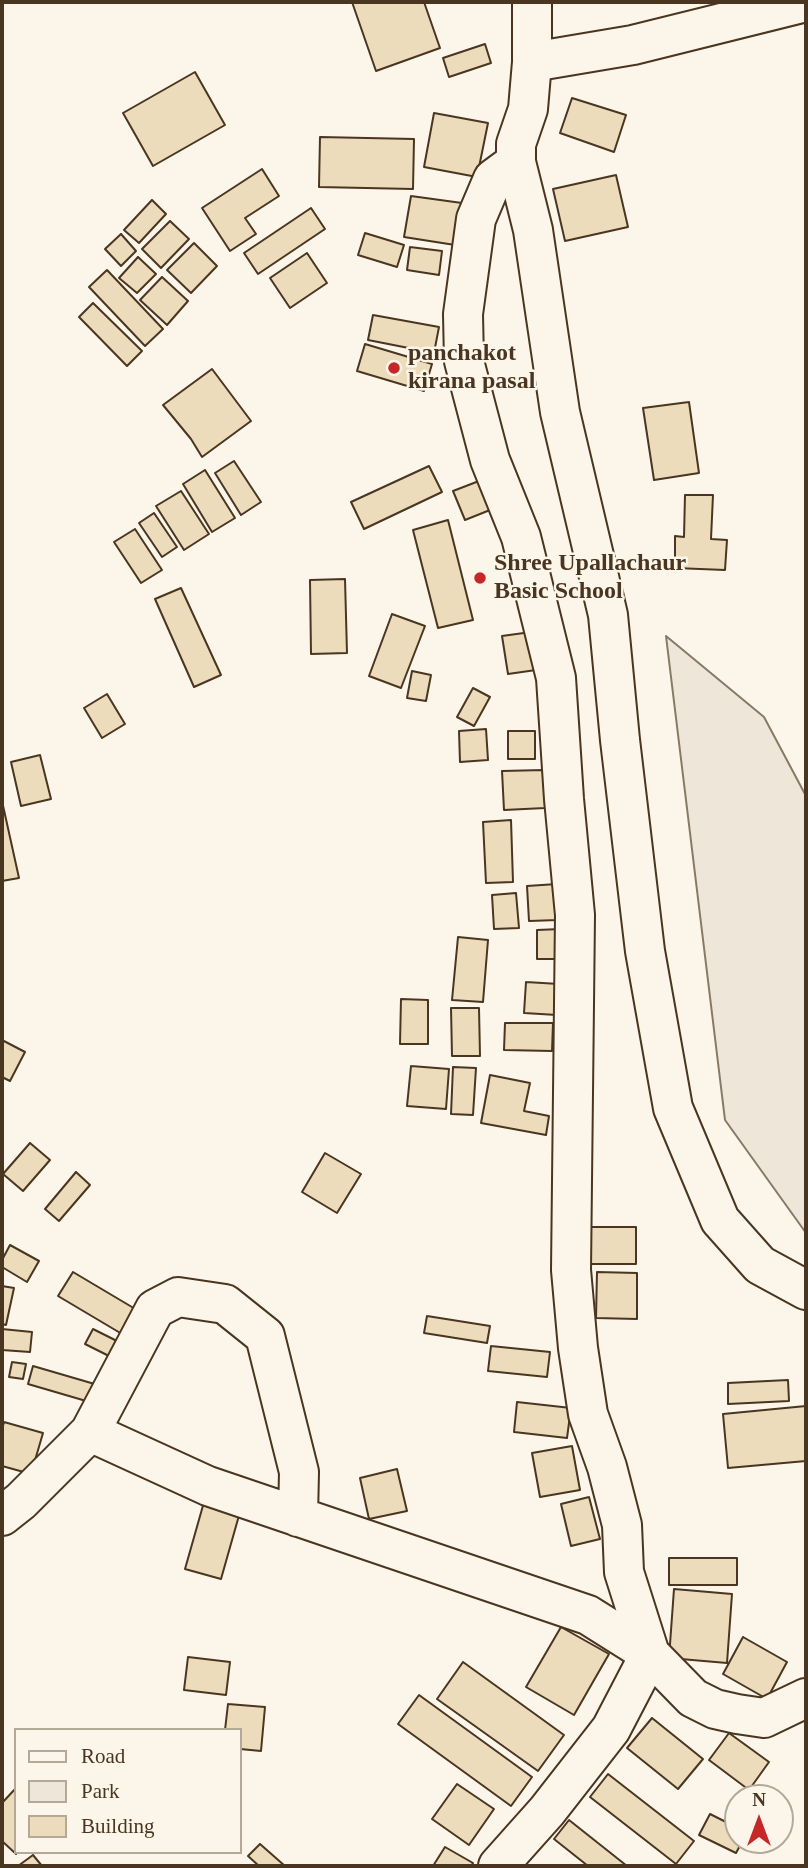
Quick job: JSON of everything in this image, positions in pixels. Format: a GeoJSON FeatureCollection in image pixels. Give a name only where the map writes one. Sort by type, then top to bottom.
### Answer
{"type":"FeatureCollection","features":[{"type":"Feature","properties":{"kind":"street"},"geometry":{"type":"LineString","coordinates":[[532,2],[532,62],[528,109],[516,144],[516,162],[533,229],[560,412],[608,615],[645,951],[673,1108],[720,1220],[760,1265],[806,1290]]}},
{"type":"Feature","properties":{"kind":"street"},"geometry":{"type":"LineString","coordinates":[[704,28],[740,2]]}},
{"type":"Feature","properties":{"kind":"street"},"geometry":{"type":"LineString","coordinates":[[532,62],[633,45],[806,2]]}},
{"type":"Feature","properties":{"kind":"street"},"geometry":{"type":"LineString","coordinates":[[498,1866],[547,1811],[611,1729],[650,1654],[624,1572],[622,1525],[607,1467],[588,1414],[578,1348],[571,1270],[575,915],[556,678],[521,537],[490,460],[464,361],[463,314],[476,219],[493,179],[516,162]]}},
{"type":"Feature","properties":{"kind":"street"},"geometry":{"type":"LineString","coordinates":[[2,1516],[21,1501],[90,1432],[155,1309],[178,1297],[225,1304],[265,1336],[299,1472],[298,1517]]}},
{"type":"Feature","properties":{"kind":"street"},"geometry":{"type":"LineString","coordinates":[[90,1432],[208,1486],[588,1615],[650,1654],[693,1698],[715,1709],[764,1718],[806,1698]]}},
{"type":"Feature","properties":{"kind":"green space"},"geometry":{"type":"Polygon","coordinates":[[[666,636],[764,717],[806,796],[806,1233],[725,1120],[666,636]]]}},
{"type":"Feature","properties":{"kind":"building"},"geometry":{"type":"Polygon","coordinates":[[[352,2],[424,2],[440,48],[376,71],[352,2]]]}},
{"type":"Feature","properties":{"kind":"building"},"geometry":{"type":"Polygon","coordinates":[[[485,44],[491,63],[449,77],[443,58],[485,44]]]}},
{"type":"Feature","properties":{"kind":"building"},"geometry":{"type":"Polygon","coordinates":[[[195,72],[225,125],[153,166],[123,113],[195,72]]]}},
{"type":"Feature","properties":{"kind":"building"},"geometry":{"type":"Polygon","coordinates":[[[572,98],[626,115],[614,152],[560,133],[572,98]]]}},
{"type":"Feature","properties":{"kind":"building"},"geometry":{"type":"Polygon","coordinates":[[[434,113],[488,123],[477,177],[424,167],[434,113]]]}},
{"type":"Feature","properties":{"kind":"building"},"geometry":{"type":"Polygon","coordinates":[[[320,137],[414,139],[413,189],[319,187],[320,137]]]}},
{"type":"Feature","properties":{"kind":"building"},"geometry":{"type":"Polygon","coordinates":[[[262,169],[279,196],[245,218],[256,234],[230,251],[202,208],[262,169]]]}},
{"type":"Feature","properties":{"kind":"building"},"geometry":{"type":"Polygon","coordinates":[[[616,175],[628,227],[565,241],[553,189],[616,175]]]}},
{"type":"Feature","properties":{"kind":"building"},"geometry":{"type":"Polygon","coordinates":[[[411,196],[462,203],[455,245],[404,237],[411,196]]]}},
{"type":"Feature","properties":{"kind":"building"},"geometry":{"type":"Polygon","coordinates":[[[152,200],[166,214],[139,243],[124,230],[152,200]]]}},
{"type":"Feature","properties":{"kind":"building"},"geometry":{"type":"Polygon","coordinates":[[[311,208],[325,229],[258,274],[244,253],[311,208]]]}},
{"type":"Feature","properties":{"kind":"building"},"geometry":{"type":"Polygon","coordinates":[[[170,221],[189,239],[161,268],[142,249],[170,221]]]}},
{"type":"Feature","properties":{"kind":"building"},"geometry":{"type":"Polygon","coordinates":[[[365,233],[404,245],[397,267],[358,255],[365,233]]]}},
{"type":"Feature","properties":{"kind":"building"},"geometry":{"type":"Polygon","coordinates":[[[121,234],[136,251],[121,266],[105,249],[121,234]]]}},
{"type":"Feature","properties":{"kind":"building"},"geometry":{"type":"Polygon","coordinates":[[[194,243],[217,266],[191,293],[167,270],[194,243]]]}},
{"type":"Feature","properties":{"kind":"building"},"geometry":{"type":"Polygon","coordinates":[[[410,247],[442,251],[439,275],[407,270],[410,247]]]}},
{"type":"Feature","properties":{"kind":"building"},"geometry":{"type":"Polygon","coordinates":[[[307,253],[327,283],[290,308],[270,278],[307,253]]]}},
{"type":"Feature","properties":{"kind":"building"},"geometry":{"type":"Polygon","coordinates":[[[138,257],[156,274],[137,293],[119,278],[138,257]]]}},
{"type":"Feature","properties":{"kind":"building"},"geometry":{"type":"Polygon","coordinates":[[[107,270],[163,329],[145,346],[89,287],[107,270]]]}},
{"type":"Feature","properties":{"kind":"building"},"geometry":{"type":"Polygon","coordinates":[[[162,277],[188,301],[167,325],[140,300],[162,277]]]}},
{"type":"Feature","properties":{"kind":"building"},"geometry":{"type":"Polygon","coordinates":[[[93,303],[142,351],[127,366],[79,317],[93,303]]]}},
{"type":"Feature","properties":{"kind":"building"},"geometry":{"type":"Polygon","coordinates":[[[373,315],[439,327],[434,353],[368,340],[373,315]]]}},
{"type":"Feature","properties":{"kind":"building","name":"panchakot kirana pasal"},"geometry":{"type":"Polygon","coordinates":[[[365,344],[432,364],[424,391],[357,371],[365,344]]]}},
{"type":"Feature","properties":{"kind":"building"},"geometry":{"type":"Polygon","coordinates":[[[212,369],[251,421],[202,457],[163,405],[212,369]]]}},
{"type":"Feature","properties":{"kind":"building"},"geometry":{"type":"Polygon","coordinates":[[[689,402],[699,473],[654,480],[643,408],[689,402]]]}},
{"type":"Feature","properties":{"kind":"building"},"geometry":{"type":"Polygon","coordinates":[[[234,461],[261,502],[241,515],[215,473],[234,461]]]}},
{"type":"Feature","properties":{"kind":"building"},"geometry":{"type":"Polygon","coordinates":[[[429,466],[442,492],[364,529],[351,502],[429,466]]]}},
{"type":"Feature","properties":{"kind":"building"},"geometry":{"type":"Polygon","coordinates":[[[205,470],[235,518],[212,532],[183,484],[205,470]]]}},
{"type":"Feature","properties":{"kind":"building"},"geometry":{"type":"Polygon","coordinates":[[[479,481],[490,510],[465,520],[453,491],[479,481]]]}},
{"type":"Feature","properties":{"kind":"building"},"geometry":{"type":"Polygon","coordinates":[[[181,491],[209,534],[184,550],[156,506],[181,491]]]}},
{"type":"Feature","properties":{"kind":"building"},"geometry":{"type":"Polygon","coordinates":[[[685,495],[713,495],[711,539],[727,540],[725,570],[675,568],[675,536],[684,537],[685,495]]]}},
{"type":"Feature","properties":{"kind":"building"},"geometry":{"type":"Polygon","coordinates":[[[154,513],[177,547],[162,557],[139,523],[154,513]]]}},
{"type":"Feature","properties":{"kind":"building"},"geometry":{"type":"Polygon","coordinates":[[[448,520],[473,620],[438,628],[413,530],[448,520]]]}},
{"type":"Feature","properties":{"kind":"building"},"geometry":{"type":"Polygon","coordinates":[[[135,529],[162,570],[141,583],[114,542],[135,529]]]}},
{"type":"Feature","properties":{"kind":"building"},"geometry":{"type":"Polygon","coordinates":[[[345,579],[347,653],[311,654],[310,580],[345,579]]]}},
{"type":"Feature","properties":{"kind":"building"},"geometry":{"type":"Polygon","coordinates":[[[181,588],[221,675],[194,687],[155,599],[181,588]]]}},
{"type":"Feature","properties":{"kind":"building"},"geometry":{"type":"Polygon","coordinates":[[[392,614],[425,626],[401,688],[369,676],[392,614]]]}},
{"type":"Feature","properties":{"kind":"building"},"geometry":{"type":"Polygon","coordinates":[[[531,632],[536,670],[508,674],[502,636],[531,632]]]}},
{"type":"Feature","properties":{"kind":"building"},"geometry":{"type":"Polygon","coordinates":[[[412,671],[431,675],[426,701],[407,698],[412,671]]]}},
{"type":"Feature","properties":{"kind":"building"},"geometry":{"type":"Polygon","coordinates":[[[473,688],[490,697],[474,726],[457,717],[473,688]]]}},
{"type":"Feature","properties":{"kind":"building"},"geometry":{"type":"Polygon","coordinates":[[[107,694],[125,724],[102,738],[84,708],[107,694]]]}},
{"type":"Feature","properties":{"kind":"building"},"geometry":{"type":"Polygon","coordinates":[[[486,729],[488,760],[460,762],[459,731],[486,729]]]}},
{"type":"Feature","properties":{"kind":"building"},"geometry":{"type":"Polygon","coordinates":[[[508,731],[535,731],[535,759],[508,759],[508,731]]]}},
{"type":"Feature","properties":{"kind":"building"},"geometry":{"type":"Polygon","coordinates":[[[40,755],[51,799],[21,806],[11,762],[40,755]]]}},
{"type":"Feature","properties":{"kind":"building"},"geometry":{"type":"Polygon","coordinates":[[[544,770],[545,808],[504,810],[502,771],[544,770]]]}},
{"type":"Feature","properties":{"kind":"building"},"geometry":{"type":"Polygon","coordinates":[[[2,801],[19,878],[2,881],[2,801]]]}},
{"type":"Feature","properties":{"kind":"building"},"geometry":{"type":"Polygon","coordinates":[[[511,820],[513,882],[486,883],[483,822],[511,820]]]}},
{"type":"Feature","properties":{"kind":"building"},"geometry":{"type":"Polygon","coordinates":[[[557,884],[558,920],[529,921],[527,886],[557,884]]]}},
{"type":"Feature","properties":{"kind":"building"},"geometry":{"type":"Polygon","coordinates":[[[516,893],[519,928],[494,929],[492,895],[516,893]]]}},
{"type":"Feature","properties":{"kind":"building"},"geometry":{"type":"Polygon","coordinates":[[[561,929],[561,959],[537,959],[537,930],[561,929]]]}},
{"type":"Feature","properties":{"kind":"building"},"geometry":{"type":"Polygon","coordinates":[[[458,937],[488,940],[483,1002],[452,1000],[458,937]]]}},
{"type":"Feature","properties":{"kind":"building"},"geometry":{"type":"Polygon","coordinates":[[[526,982],[559,984],[557,1015],[524,1013],[526,982]]]}},
{"type":"Feature","properties":{"kind":"building"},"geometry":{"type":"Polygon","coordinates":[[[401,999],[428,1000],[428,1044],[400,1044],[401,999]]]}},
{"type":"Feature","properties":{"kind":"building"},"geometry":{"type":"Polygon","coordinates":[[[451,1008],[479,1008],[480,1056],[452,1056],[451,1008]]]}},
{"type":"Feature","properties":{"kind":"building"},"geometry":{"type":"Polygon","coordinates":[[[505,1023],[553,1023],[552,1051],[504,1050],[505,1023]]]}},
{"type":"Feature","properties":{"kind":"building"},"geometry":{"type":"Polygon","coordinates":[[[2,1040],[25,1052],[10,1081],[2,1077],[2,1040]]]}},
{"type":"Feature","properties":{"kind":"building"},"geometry":{"type":"Polygon","coordinates":[[[411,1066],[449,1069],[446,1109],[407,1106],[411,1066]]]}},
{"type":"Feature","properties":{"kind":"building"},"geometry":{"type":"Polygon","coordinates":[[[453,1067],[476,1068],[473,1115],[451,1114],[453,1067]]]}},
{"type":"Feature","properties":{"kind":"building"},"geometry":{"type":"Polygon","coordinates":[[[490,1075],[530,1083],[524,1111],[549,1116],[546,1135],[481,1123],[490,1075]]]}},
{"type":"Feature","properties":{"kind":"building"},"geometry":{"type":"Polygon","coordinates":[[[30,1143],[50,1160],[23,1191],[3,1174],[30,1143]]]}},
{"type":"Feature","properties":{"kind":"building"},"geometry":{"type":"Polygon","coordinates":[[[325,1153],[361,1174],[337,1213],[302,1192],[325,1153]]]}},
{"type":"Feature","properties":{"kind":"building"},"geometry":{"type":"Polygon","coordinates":[[[76,1172],[90,1185],[59,1221],[45,1209],[76,1172]]]}},
{"type":"Feature","properties":{"kind":"building"},"geometry":{"type":"Polygon","coordinates":[[[591,1227],[636,1227],[636,1264],[591,1264],[591,1227]]]}},
{"type":"Feature","properties":{"kind":"building"},"geometry":{"type":"Polygon","coordinates":[[[10,1245],[39,1261],[27,1282],[2,1267],[2,1260],[10,1245]]]}},
{"type":"Feature","properties":{"kind":"building"},"geometry":{"type":"Polygon","coordinates":[[[73,1272],[142,1313],[127,1337],[58,1296],[73,1272]]]}},
{"type":"Feature","properties":{"kind":"building"},"geometry":{"type":"Polygon","coordinates":[[[597,1272],[637,1273],[637,1319],[596,1318],[597,1272]]]}},
{"type":"Feature","properties":{"kind":"building"},"geometry":{"type":"Polygon","coordinates":[[[2,1286],[14,1288],[6,1325],[2,1324],[2,1286]]]}},
{"type":"Feature","properties":{"kind":"building"},"geometry":{"type":"Polygon","coordinates":[[[427,1316],[490,1326],[487,1343],[424,1333],[427,1316]]]}},
{"type":"Feature","properties":{"kind":"building"},"geometry":{"type":"Polygon","coordinates":[[[2,1329],[32,1332],[30,1352],[2,1350],[2,1329]]]}},
{"type":"Feature","properties":{"kind":"building"},"geometry":{"type":"Polygon","coordinates":[[[93,1329],[121,1343],[113,1358],[85,1344],[93,1329]]]}},
{"type":"Feature","properties":{"kind":"building"},"geometry":{"type":"Polygon","coordinates":[[[491,1346],[550,1352],[547,1377],[488,1371],[491,1346]]]}},
{"type":"Feature","properties":{"kind":"building"},"geometry":{"type":"Polygon","coordinates":[[[12,1362],[26,1364],[23,1379],[9,1377],[12,1362]]]}},
{"type":"Feature","properties":{"kind":"building"},"geometry":{"type":"Polygon","coordinates":[[[33,1366],[98,1385],[93,1403],[28,1384],[33,1366]]]}},
{"type":"Feature","properties":{"kind":"building"},"geometry":{"type":"Polygon","coordinates":[[[788,1380],[789,1401],[728,1404],[728,1383],[788,1380]]]}},
{"type":"Feature","properties":{"kind":"building"},"geometry":{"type":"Polygon","coordinates":[[[517,1402],[571,1408],[567,1438],[514,1432],[517,1402]]]}},
{"type":"Feature","properties":{"kind":"building"},"geometry":{"type":"Polygon","coordinates":[[[806,1406],[806,1461],[728,1468],[723,1414],[806,1406]]]}},
{"type":"Feature","properties":{"kind":"building"},"geometry":{"type":"Polygon","coordinates":[[[4,1422],[43,1433],[31,1474],[2,1466],[4,1422]]]}},
{"type":"Feature","properties":{"kind":"building"},"geometry":{"type":"Polygon","coordinates":[[[572,1446],[580,1490],[540,1497],[532,1453],[572,1446]]]}},
{"type":"Feature","properties":{"kind":"building"},"geometry":{"type":"Polygon","coordinates":[[[397,1469],[407,1511],[369,1519],[360,1478],[397,1469]]]}},
{"type":"Feature","properties":{"kind":"building"},"geometry":{"type":"Polygon","coordinates":[[[589,1497],[600,1539],[571,1546],[561,1504],[589,1497]]]}},
{"type":"Feature","properties":{"kind":"building"},"geometry":{"type":"Polygon","coordinates":[[[204,1502],[240,1512],[221,1579],[185,1569],[204,1502]]]}},
{"type":"Feature","properties":{"kind":"building"},"geometry":{"type":"Polygon","coordinates":[[[669,1558],[737,1558],[737,1585],[669,1585],[669,1558]]]}},
{"type":"Feature","properties":{"kind":"building"},"geometry":{"type":"Polygon","coordinates":[[[674,1589],[732,1594],[727,1663],[669,1658],[674,1589]]]}},
{"type":"Feature","properties":{"kind":"building"},"geometry":{"type":"Polygon","coordinates":[[[561,1627],[609,1654],[574,1715],[526,1687],[561,1627]]]}},
{"type":"Feature","properties":{"kind":"building"},"geometry":{"type":"Polygon","coordinates":[[[743,1637],[787,1662],[767,1699],[723,1674],[743,1637]]]}},
{"type":"Feature","properties":{"kind":"building"},"geometry":{"type":"Polygon","coordinates":[[[188,1657],[230,1662],[226,1695],[184,1690],[188,1657]]]}},
{"type":"Feature","properties":{"kind":"building"},"geometry":{"type":"Polygon","coordinates":[[[463,1662],[564,1735],[538,1771],[437,1699],[463,1662]]]}},
{"type":"Feature","properties":{"kind":"building"},"geometry":{"type":"Polygon","coordinates":[[[419,1695],[532,1777],[511,1806],[398,1724],[419,1695]]]}},
{"type":"Feature","properties":{"kind":"building"},"geometry":{"type":"Polygon","coordinates":[[[228,1704],[265,1707],[261,1751],[242,1749],[242,1728],[225,1728],[228,1704]]]}},
{"type":"Feature","properties":{"kind":"building"},"geometry":{"type":"Polygon","coordinates":[[[652,1718],[703,1759],[678,1789],[627,1748],[652,1718]]]}},
{"type":"Feature","properties":{"kind":"building"},"geometry":{"type":"Polygon","coordinates":[[[729,1733],[769,1762],[753,1784],[741,1784],[709,1760],[729,1733]]]}},
{"type":"Feature","properties":{"kind":"building"},"geometry":{"type":"Polygon","coordinates":[[[608,1774],[694,1841],[676,1864],[590,1797],[608,1774]]]}},
{"type":"Feature","properties":{"kind":"building"},"geometry":{"type":"Polygon","coordinates":[[[457,1784],[494,1809],[469,1845],[432,1819],[457,1784]]]}},
{"type":"Feature","properties":{"kind":"building"},"geometry":{"type":"Polygon","coordinates":[[[14,1790],[14,1852],[2,1841],[2,1803],[14,1790]]]}},
{"type":"Feature","properties":{"kind":"building"},"geometry":{"type":"Polygon","coordinates":[[[710,1814],[724,1821],[724,1847],[699,1835],[710,1814]]]}},
{"type":"Feature","properties":{"kind":"building"},"geometry":{"type":"Polygon","coordinates":[[[569,1820],[627,1866],[588,1866],[554,1839],[569,1820]]]}},
{"type":"Feature","properties":{"kind":"building"},"geometry":{"type":"Polygon","coordinates":[[[260,1844],[285,1866],[259,1866],[248,1856],[260,1844]]]}},
{"type":"Feature","properties":{"kind":"building"},"geometry":{"type":"Polygon","coordinates":[[[445,1847],[473,1863],[471,1866],[433,1866],[445,1847]]]}},
{"type":"Feature","properties":{"kind":"building"},"geometry":{"type":"Polygon","coordinates":[[[33,1855],[42,1866],[18,1866],[33,1855]]]}},
{"type":"Feature","properties":{"kind":"place","name":"panchakot kirana pasal"},"geometry":{"type":"Point","coordinates":[394,368]}},
{"type":"Feature","properties":{"kind":"place","name":"Shree Upallachaur Basic School"},"geometry":{"type":"Point","coordinates":[480,578]}}]}
